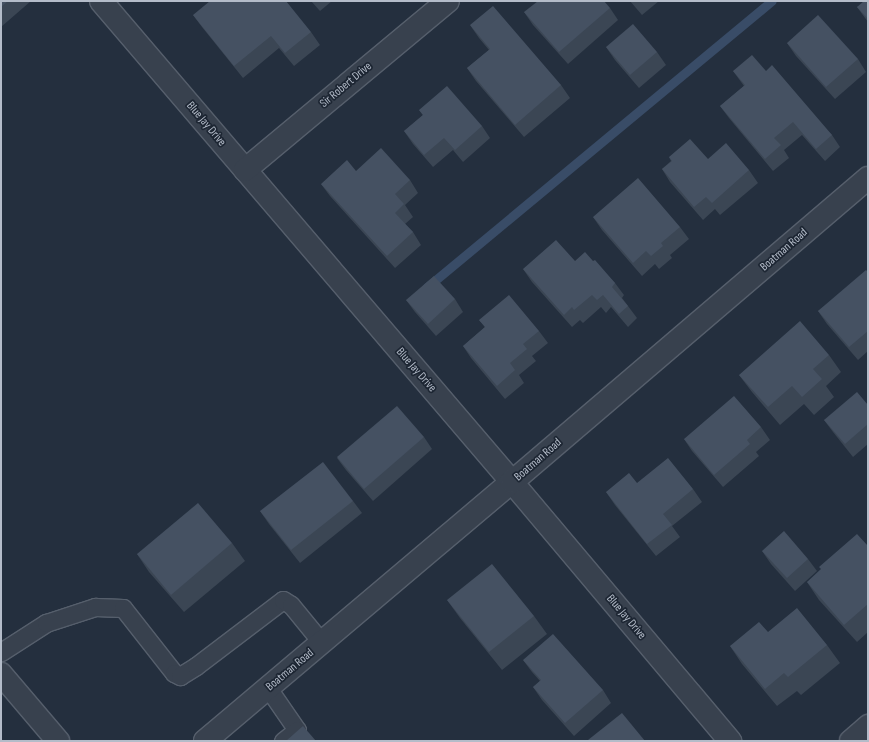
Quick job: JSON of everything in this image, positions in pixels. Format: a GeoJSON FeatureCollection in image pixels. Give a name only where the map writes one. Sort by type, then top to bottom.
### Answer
{"type":"FeatureCollection","features":[{"type":"Feature","properties":{"kind":"street","name":"Blue Jay Drive"},"geometry":{"type":"LineString","coordinates":[[101,1],[512,482],[730,741]]}},
{"type":"Feature","properties":{"kind":"street","name":"Sir Robert Drive"},"geometry":{"type":"LineString","coordinates":[[244,170],[448,1]]}},
{"type":"Feature","properties":{"kind":"street","name":"Boatman Road"},"geometry":{"type":"LineString","coordinates":[[205,741],[512,482],[868,178]]}},
{"type":"Feature","properties":{"kind":"street"},"geometry":{"type":"LineString","coordinates":[[1,674],[58,741]]}},
{"type":"Feature","properties":{"kind":"street"},"geometry":{"type":"LineString","coordinates":[[851,741],[868,726]]}},
{"type":"Feature","properties":{"kind":"lane"},"geometry":{"type":"LineString","coordinates":[[1,652],[46,622],[95,608],[123,608],[174,673],[180,676],[196,666],[282,600],[291,606],[322,643]]}},
{"type":"Feature","properties":{"kind":"lane"},"geometry":{"type":"LineString","coordinates":[[268,688],[297,730],[283,741]]}},
{"type":"Feature","properties":{"kind":"building"},"geometry":{"type":"Polygon","coordinates":[[[1,1],[8,1],[1,7],[1,1]]]}},
{"type":"Feature","properties":{"kind":"building"},"geometry":{"type":"Polygon","coordinates":[[[210,1],[286,1],[311,32],[285,53],[271,36],[234,66],[193,15],[210,1]]]}},
{"type":"Feature","properties":{"kind":"building"},"geometry":{"type":"Polygon","coordinates":[[[538,1],[604,1],[610,8],[559,52],[524,12],[538,1]]]}},
{"type":"Feature","properties":{"kind":"building"},"geometry":{"type":"Polygon","coordinates":[[[864,1],[868,1],[868,19],[857,7],[864,1]]]}},
{"type":"Feature","properties":{"kind":"building"},"geometry":{"type":"Polygon","coordinates":[[[493,6],[561,85],[515,125],[467,68],[490,49],[470,25],[493,6]]]}},
{"type":"Feature","properties":{"kind":"building"},"geometry":{"type":"Polygon","coordinates":[[[818,15],[858,59],[826,87],[787,43],[818,15]]]}},
{"type":"Feature","properties":{"kind":"building"},"geometry":{"type":"Polygon","coordinates":[[[633,24],[657,52],[630,75],[606,47],[633,24]]]}},
{"type":"Feature","properties":{"kind":"building"},"geometry":{"type":"Polygon","coordinates":[[[752,55],[766,71],[772,65],[832,135],[816,149],[793,122],[774,138],[781,145],[765,159],[720,106],[745,85],[733,71],[752,55]]]}},
{"type":"Feature","properties":{"kind":"building"},"geometry":{"type":"Polygon","coordinates":[[[447,86],[482,126],[455,150],[444,138],[424,155],[404,131],[423,115],[419,110],[447,86]]]}},
{"type":"Feature","properties":{"kind":"building"},"geometry":{"type":"Polygon","coordinates":[[[690,139],[708,159],[726,143],[749,170],[712,203],[706,197],[694,207],[662,169],[672,161],[669,157],[690,139]]]}},
{"type":"Feature","properties":{"kind":"building"},"geometry":{"type":"Polygon","coordinates":[[[381,148],[410,180],[395,194],[404,204],[395,213],[413,232],[387,256],[321,184],[347,160],[356,171],[381,148]]]}},
{"type":"Feature","properties":{"kind":"building"},"geometry":{"type":"Polygon","coordinates":[[[638,178],[680,227],[661,243],[663,246],[651,256],[646,251],[633,263],[593,217],[638,178]]]}},
{"type":"Feature","properties":{"kind":"building"},"geometry":{"type":"Polygon","coordinates":[[[556,240],[575,261],[585,252],[593,261],[595,260],[615,283],[612,287],[628,306],[619,314],[603,295],[597,300],[592,295],[574,310],[572,307],[564,315],[523,269],[556,240]]]}},
{"type":"Feature","properties":{"kind":"building"},"geometry":{"type":"Polygon","coordinates":[[[866,270],[868,272],[868,331],[849,347],[818,311],[866,270]]]}},
{"type":"Feature","properties":{"kind":"building"},"geometry":{"type":"Polygon","coordinates":[[[434,276],[455,299],[428,324],[406,300],[434,276]]]}},
{"type":"Feature","properties":{"kind":"building"},"geometry":{"type":"Polygon","coordinates":[[[509,295],[539,331],[523,344],[527,349],[510,363],[515,370],[497,386],[463,346],[485,327],[479,320],[509,295]]]}},
{"type":"Feature","properties":{"kind":"building"},"geometry":{"type":"Polygon","coordinates":[[[800,321],[829,355],[813,369],[822,379],[802,397],[792,386],[768,407],[739,375],[800,321]]]}},
{"type":"Feature","properties":{"kind":"building"},"geometry":{"type":"Polygon","coordinates":[[[857,392],[868,405],[868,424],[845,444],[824,420],[857,392]]]}},
{"type":"Feature","properties":{"kind":"building"},"geometry":{"type":"Polygon","coordinates":[[[734,396],[761,427],[747,440],[750,444],[714,475],[684,439],[734,396]]]}},
{"type":"Feature","properties":{"kind":"building"},"geometry":{"type":"Polygon","coordinates":[[[397,406],[424,437],[364,489],[337,457],[397,406]]]}},
{"type":"Feature","properties":{"kind":"building"},"geometry":{"type":"Polygon","coordinates":[[[668,458],[693,489],[663,514],[672,525],[647,544],[606,492],[629,473],[637,483],[668,458]]]}},
{"type":"Feature","properties":{"kind":"building"},"geometry":{"type":"Polygon","coordinates":[[[323,462],[353,501],[291,550],[260,511],[323,462]]]}},
{"type":"Feature","properties":{"kind":"building"},"geometry":{"type":"Polygon","coordinates":[[[198,503],[232,543],[171,595],[137,554],[198,503]]]}},
{"type":"Feature","properties":{"kind":"building"},"geometry":{"type":"Polygon","coordinates":[[[784,531],[808,559],[787,578],[762,551],[784,531]]]}},
{"type":"Feature","properties":{"kind":"building"},"geometry":{"type":"Polygon","coordinates":[[[857,534],[868,546],[868,604],[844,625],[807,582],[821,569],[819,567],[857,534]]]}},
{"type":"Feature","properties":{"kind":"building"},"geometry":{"type":"Polygon","coordinates":[[[492,564],[534,616],[489,652],[447,600],[492,564]]]}},
{"type":"Feature","properties":{"kind":"building"},"geometry":{"type":"Polygon","coordinates":[[[797,608],[827,645],[788,677],[784,673],[765,689],[730,646],[759,622],[768,632],[797,608]]]}},
{"type":"Feature","properties":{"kind":"building"},"geometry":{"type":"Polygon","coordinates":[[[553,634],[603,690],[565,723],[533,687],[541,680],[523,660],[553,634]]]}},
{"type":"Feature","properties":{"kind":"building"},"geometry":{"type":"Polygon","coordinates":[[[622,713],[645,741],[588,740],[622,713]]]}},
{"type":"Feature","properties":{"kind":"building"},"geometry":{"type":"Polygon","coordinates":[[[303,726],[316,741],[286,741],[303,726]]]}},
{"type":"Feature","properties":{"kind":"waterway"},"geometry":{"type":"LineString","coordinates":[[427,287],[772,1]]}}]}
